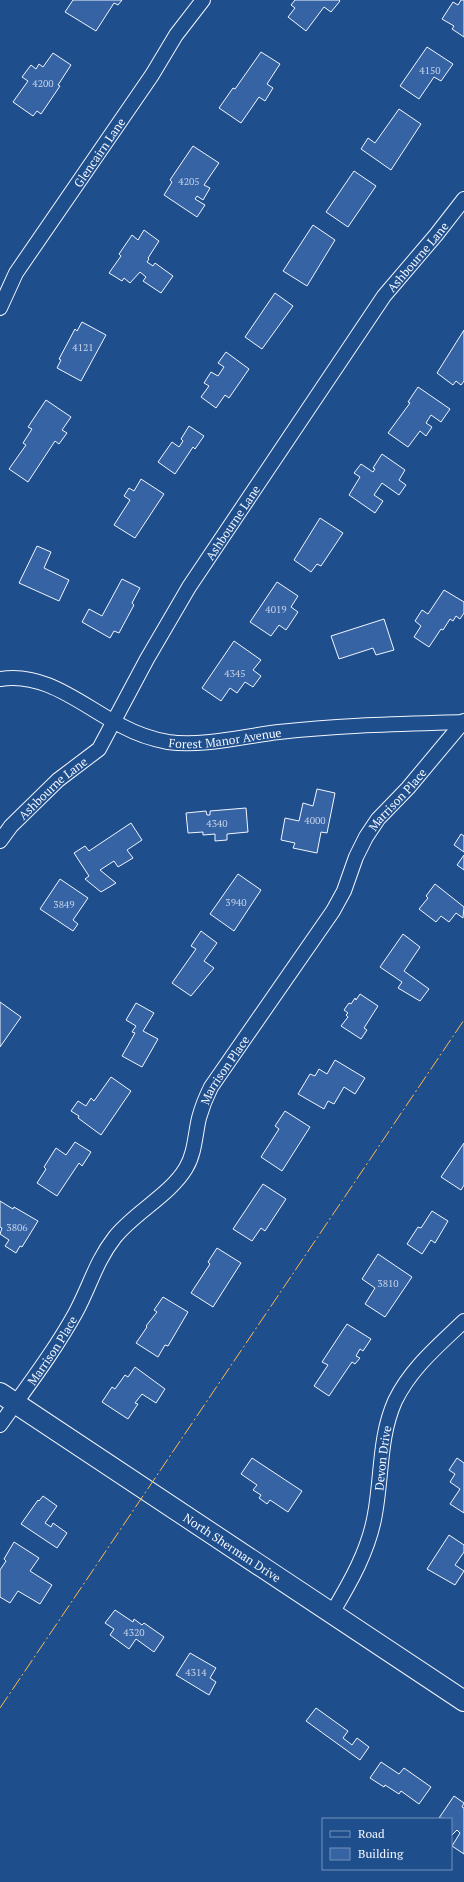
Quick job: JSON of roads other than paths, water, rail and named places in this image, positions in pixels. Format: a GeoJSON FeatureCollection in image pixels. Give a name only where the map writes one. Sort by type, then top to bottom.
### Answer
{"type":"FeatureCollection","features":[{"type":"Feature","properties":{"kind":"main road","name":"North Sherman Drive"},"geometry":{"type":"LineString","coordinates":[[8,1398],[464,1701]]}},
{"type":"Feature","properties":{"kind":"street","name":"Glencairn Lane"},"geometry":{"type":"LineString","coordinates":[[0,308],[16,273],[152,75],[176,35],[203,0]]}},
{"type":"Feature","properties":{"kind":"street","name":"Ashbourne Lane"},"geometry":{"type":"LineString","coordinates":[[0,840],[11,826],[58,780],[99,749],[147,659],[189,587],[380,302],[464,199]]}},
{"type":"Feature","properties":{"kind":"street","name":"Forest Manor Avenue"},"geometry":{"type":"LineString","coordinates":[[0,679],[27,680],[49,686],[69,695],[114,722],[148,738],[185,743],[343,726],[464,722]]}},
{"type":"Feature","properties":{"kind":"street","name":"Marrison Place"},"geometry":{"type":"LineString","coordinates":[[0,1425],[8,1398],[62,1336],[79,1304],[96,1265],[116,1236],[175,1182],[186,1169],[192,1153],[202,1107],[211,1087],[333,911],[344,891],[356,856],[366,837],[378,819],[408,788],[464,722]]}},
{"type":"Feature","properties":{"kind":"street","name":"Devon Drive"},"geometry":{"type":"LineString","coordinates":[[332,1613],[345,1592],[358,1565],[369,1536],[375,1515],[382,1446],[394,1403],[410,1377],[424,1359],[464,1321]]}}]}
